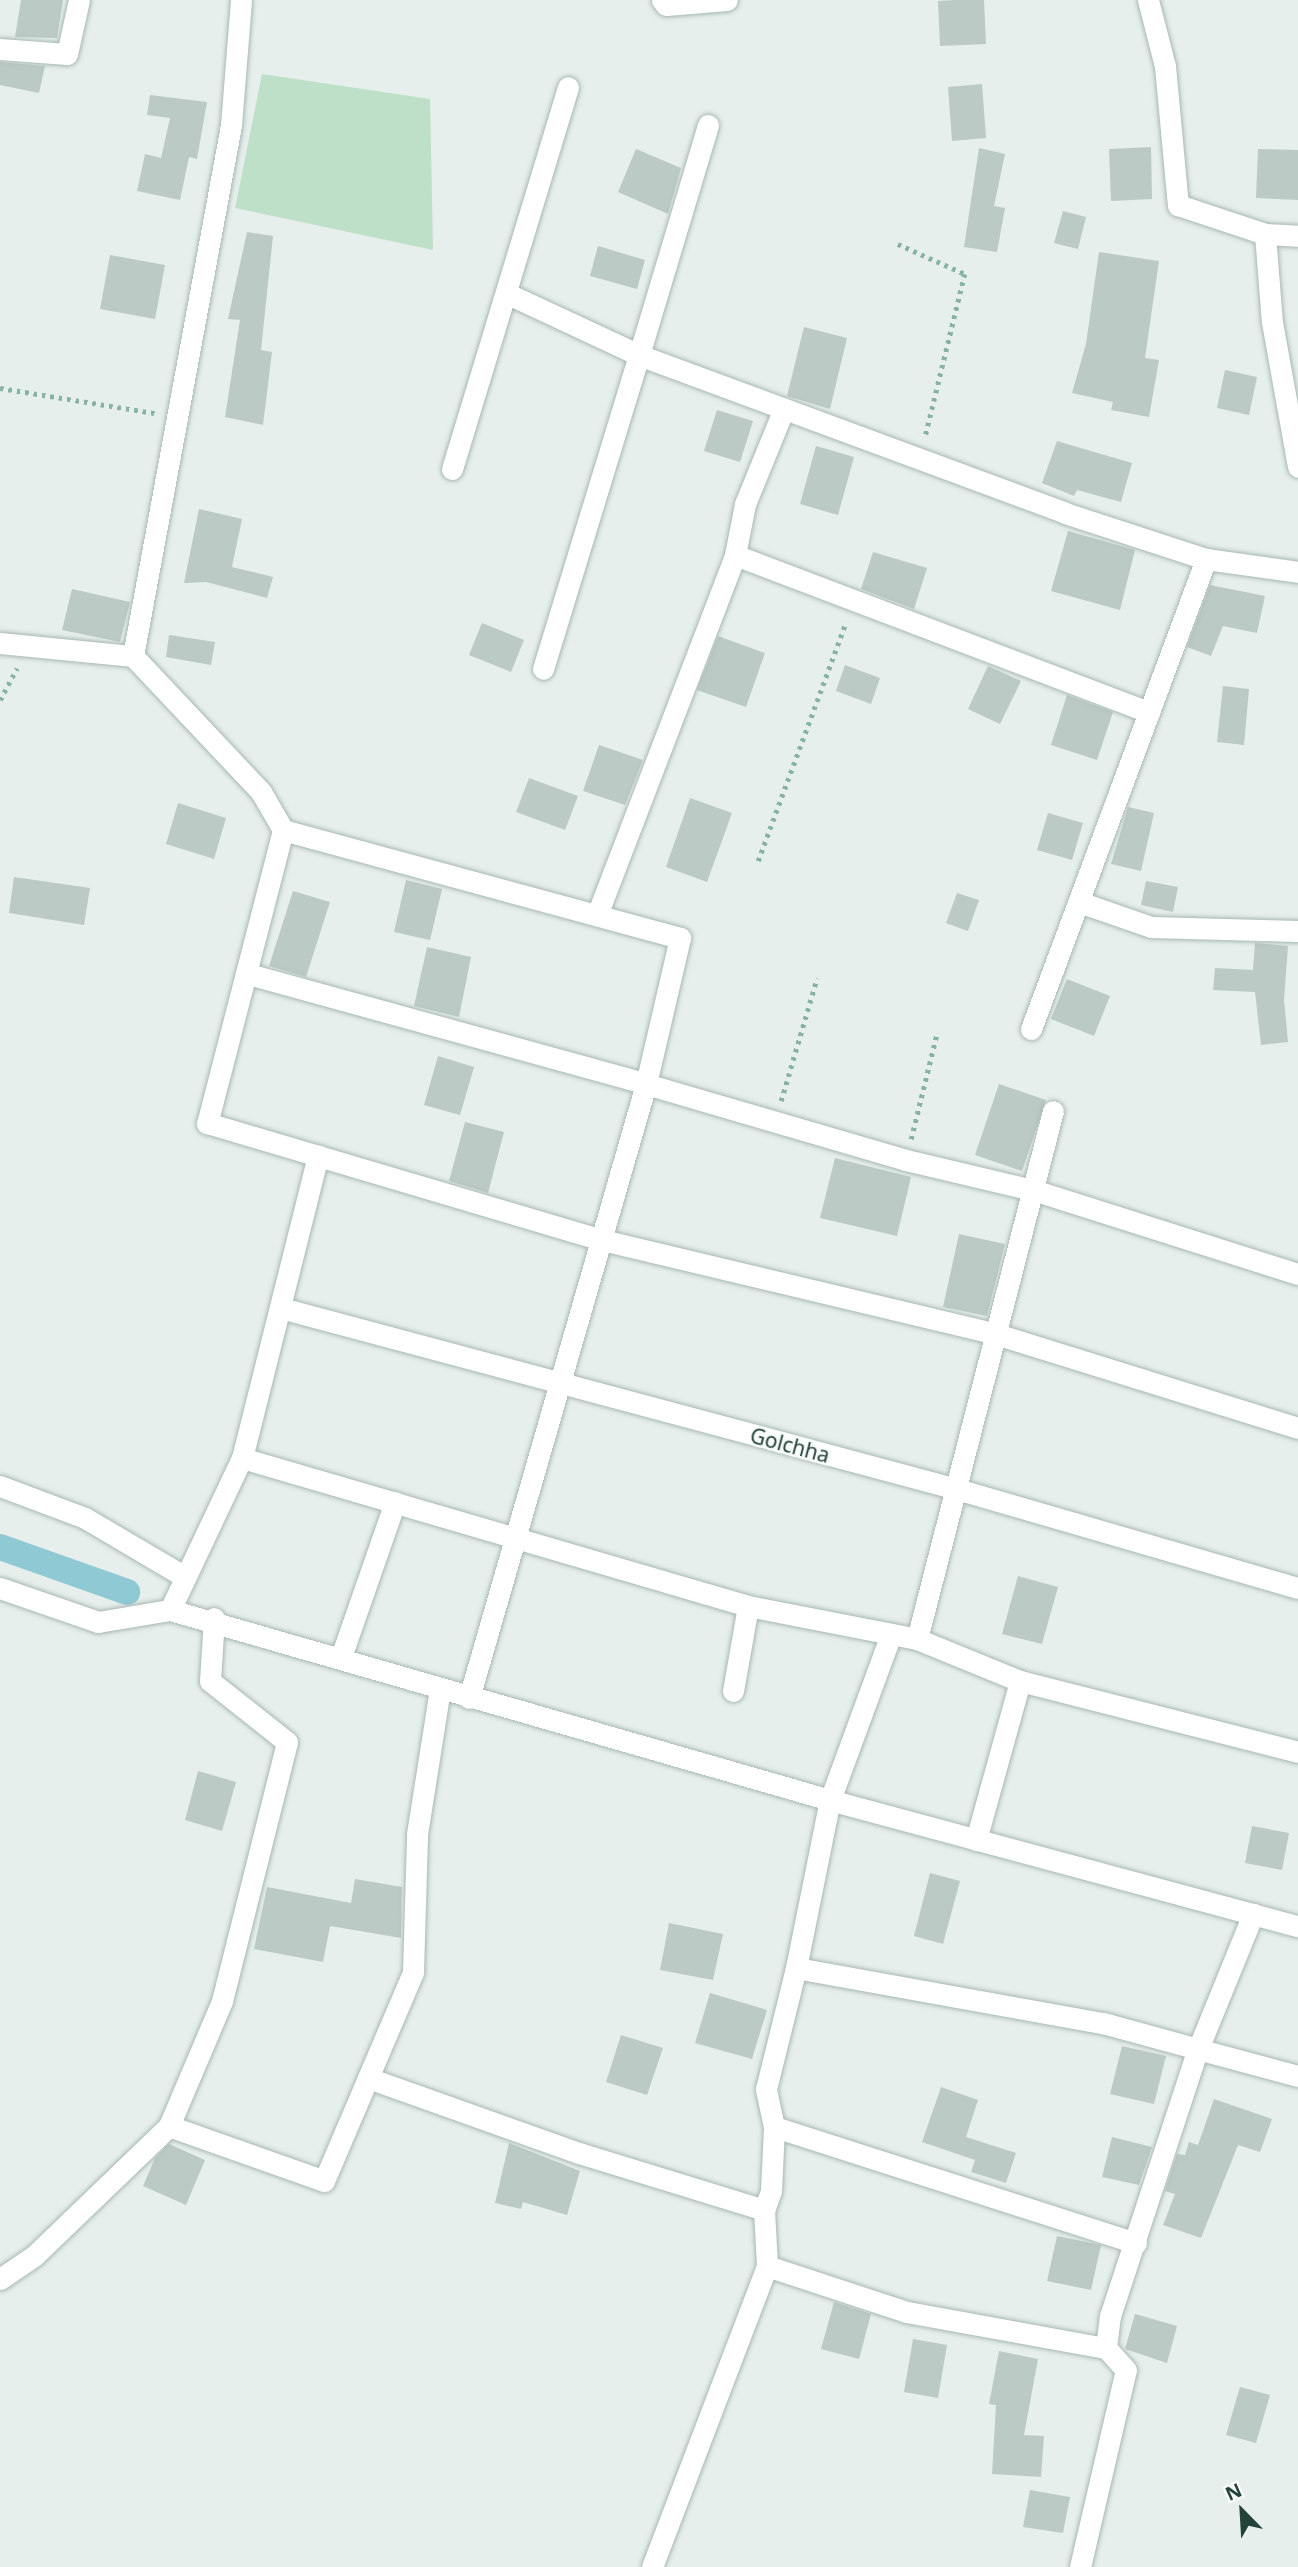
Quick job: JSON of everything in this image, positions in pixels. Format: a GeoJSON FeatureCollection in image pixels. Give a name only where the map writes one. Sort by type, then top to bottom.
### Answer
{"type":"FeatureCollection","features":[{"type":"Feature","properties":{"kind":"street"},"geometry":{"type":"LineString","coordinates":[[0,49],[67,54],[79,0]]}},
{"type":"Feature","properties":{"kind":"street"},"geometry":{"type":"LineString","coordinates":[[133,656],[231,125],[241,0]]}},
{"type":"Feature","properties":{"kind":"street"},"geometry":{"type":"LineString","coordinates":[[662,0],[666,5],[727,0]]}},
{"type":"Feature","properties":{"kind":"street"},"geometry":{"type":"LineString","coordinates":[[1148,0],[1165,66],[1178,205],[1265,234],[1298,236]]}},
{"type":"Feature","properties":{"kind":"street"},"geometry":{"type":"LineString","coordinates":[[452,469],[568,87]]}},
{"type":"Feature","properties":{"kind":"street"},"geometry":{"type":"LineString","coordinates":[[543,669],[708,125]]}},
{"type":"Feature","properties":{"kind":"street"},"geometry":{"type":"LineString","coordinates":[[1265,234],[1272,322],[1298,467]]}},
{"type":"Feature","properties":{"kind":"street"},"geometry":{"type":"LineString","coordinates":[[506,293],[639,355],[919,462],[1206,559],[1298,572]]}},
{"type":"Feature","properties":{"kind":"street"},"geometry":{"type":"LineString","coordinates":[[597,915],[734,555],[745,504],[783,411]]}},
{"type":"Feature","properties":{"kind":"street"},"geometry":{"type":"LineString","coordinates":[[734,555],[1149,712]]}},
{"type":"Feature","properties":{"kind":"street"},"geometry":{"type":"LineString","coordinates":[[1031,1029],[1206,559]]}},
{"type":"Feature","properties":{"kind":"street"},"geometry":{"type":"LineString","coordinates":[[0,643],[133,656],[261,792],[283,830],[248,974],[207,1123],[598,1239],[996,1334],[1298,1428]]}},
{"type":"Feature","properties":{"kind":"street"},"geometry":{"type":"LineString","coordinates":[[283,830],[680,938],[646,1084],[598,1239],[562,1385],[514,1536],[469,1698]]}},
{"type":"Feature","properties":{"kind":"street"},"geometry":{"type":"LineString","coordinates":[[1079,902],[1151,927],[1298,931]]}},
{"type":"Feature","properties":{"kind":"street"},"geometry":{"type":"LineString","coordinates":[[248,974],[646,1084],[906,1160],[1037,1191],[1298,1274]]}},
{"type":"Feature","properties":{"kind":"street"},"geometry":{"type":"LineString","coordinates":[[917,1639],[996,1334],[1037,1191],[1053,1111]]}},
{"type":"Feature","properties":{"kind":"street"},"geometry":{"type":"LineString","coordinates":[[170,1610],[243,1458],[318,1156]]}},
{"type":"Feature","properties":{"kind":"street","name":"Golchha"},"geometry":{"type":"LineString","coordinates":[[281,1308],[957,1489],[1298,1588]]}},
{"type":"Feature","properties":{"kind":"street"},"geometry":{"type":"LineString","coordinates":[[243,1458],[748,1606],[917,1639],[1020,1681],[1298,1752]]}},
{"type":"Feature","properties":{"kind":"street"},"geometry":{"type":"LineString","coordinates":[[0,1486],[85,1518],[185,1577]]}},
{"type":"Feature","properties":{"kind":"street"},"geometry":{"type":"LineString","coordinates":[[341,1657],[395,1502]]}},
{"type":"Feature","properties":{"kind":"street"},"geometry":{"type":"LineString","coordinates":[[0,1588],[98,1622],[170,1610],[214,1620],[469,1698],[830,1800],[1298,1926]]}},
{"type":"Feature","properties":{"kind":"street"},"geometry":{"type":"LineString","coordinates":[[733,1691],[748,1606]]}},
{"type":"Feature","properties":{"kind":"street"},"geometry":{"type":"LineString","coordinates":[[0,2279],[34,2256],[169,2126],[222,2001],[287,1742],[210,1681],[214,1620]]}},
{"type":"Feature","properties":{"kind":"street"},"geometry":{"type":"LineString","coordinates":[[652,2567],[767,2266],[764,2210],[771,2192],[775,2127],[766,2089],[796,1968],[830,1800],[891,1634]]}},
{"type":"Feature","properties":{"kind":"street"},"geometry":{"type":"LineString","coordinates":[[975,1840],[1020,1681]]}},
{"type":"Feature","properties":{"kind":"street"},"geometry":{"type":"LineString","coordinates":[[169,2126],[324,2181],[413,1972],[417,1834],[440,1688]]}},
{"type":"Feature","properties":{"kind":"street"},"geometry":{"type":"LineString","coordinates":[[1106,2348],[1110,2316],[1198,2049],[1253,1914]]}},
{"type":"Feature","properties":{"kind":"street"},"geometry":{"type":"LineString","coordinates":[[796,1968],[1103,2023],[1298,2077]]}},
{"type":"Feature","properties":{"kind":"street"},"geometry":{"type":"LineString","coordinates":[[368,2078],[579,2153],[764,2210]]}},
{"type":"Feature","properties":{"kind":"street"},"geometry":{"type":"LineString","coordinates":[[775,2127],[1136,2243]]}},
{"type":"Feature","properties":{"kind":"street"},"geometry":{"type":"LineString","coordinates":[[767,2266],[907,2312],[1106,2348],[1126,2370],[1080,2567]]}},
{"type":"Feature","properties":{"kind":"path"},"geometry":{"type":"LineString","coordinates":[[898,244],[965,274],[919,462]]}},
{"type":"Feature","properties":{"kind":"path"},"geometry":{"type":"LineString","coordinates":[[0,388],[178,416]]}},
{"type":"Feature","properties":{"kind":"path"},"geometry":{"type":"LineString","coordinates":[[758,861],[831,653],[856,602]]}},
{"type":"Feature","properties":{"kind":"path"},"geometry":{"type":"LineString","coordinates":[[0,700],[29,646]]}},
{"type":"Feature","properties":{"kind":"path"},"geometry":{"type":"LineString","coordinates":[[775,1122],[817,978]]}},
{"type":"Feature","properties":{"kind":"path"},"geometry":{"type":"LineString","coordinates":[[906,1160],[937,1033]]}},
{"type":"Feature","properties":{"kind":"green space"},"geometry":{"type":"Polygon","coordinates":[[[262,74],[430,99],[433,250],[235,208],[262,74]]]}},
{"type":"Feature","properties":{"kind":"building"},"geometry":{"type":"Polygon","coordinates":[[[21,0],[63,0],[57,38],[15,37],[21,0]]]}},
{"type":"Feature","properties":{"kind":"building"},"geometry":{"type":"Polygon","coordinates":[[[984,0],[986,44],[940,46],[938,1],[984,0]]]}},
{"type":"Feature","properties":{"kind":"building"},"geometry":{"type":"Polygon","coordinates":[[[0,62],[45,66],[39,93],[0,85],[0,62]]]}},
{"type":"Feature","properties":{"kind":"building"},"geometry":{"type":"Polygon","coordinates":[[[982,84],[986,138],[952,141],[948,87],[982,84]]]}},
{"type":"Feature","properties":{"kind":"building"},"geometry":{"type":"Polygon","coordinates":[[[150,95],[207,102],[197,159],[189,157],[180,200],[137,191],[145,154],[161,158],[170,118],[147,115],[150,95]]]}},
{"type":"Feature","properties":{"kind":"building"},"geometry":{"type":"Polygon","coordinates":[[[1151,147],[1152,199],[1111,201],[1109,149],[1151,147]]]}},
{"type":"Feature","properties":{"kind":"building"},"geometry":{"type":"Polygon","coordinates":[[[979,148],[1005,154],[994,206],[1005,208],[997,252],[964,247],[979,148]]]}},
{"type":"Feature","properties":{"kind":"building"},"geometry":{"type":"Polygon","coordinates":[[[636,149],[681,168],[668,214],[618,192],[636,149]]]}},
{"type":"Feature","properties":{"kind":"building"},"geometry":{"type":"Polygon","coordinates":[[[1258,149],[1298,150],[1298,200],[1256,198],[1258,149]]]}},
{"type":"Feature","properties":{"kind":"building"},"geometry":{"type":"Polygon","coordinates":[[[1063,211],[1086,217],[1078,249],[1054,243],[1063,211]]]}},
{"type":"Feature","properties":{"kind":"building"},"geometry":{"type":"Polygon","coordinates":[[[247,232],[273,236],[261,350],[272,352],[263,425],[225,417],[240,320],[228,319],[247,232]]]}},
{"type":"Feature","properties":{"kind":"building"},"geometry":{"type":"Polygon","coordinates":[[[598,246],[645,260],[637,289],[590,276],[598,246]]]}},
{"type":"Feature","properties":{"kind":"building"},"geometry":{"type":"Polygon","coordinates":[[[1099,252],[1159,261],[1145,358],[1159,360],[1149,417],[1111,410],[1113,402],[1072,393],[1086,344],[1099,252]]]}},
{"type":"Feature","properties":{"kind":"building"},"geometry":{"type":"Polygon","coordinates":[[[110,255],[165,265],[155,319],[100,309],[110,255]]]}},
{"type":"Feature","properties":{"kind":"building"},"geometry":{"type":"Polygon","coordinates":[[[804,327],[847,338],[830,409],[787,396],[804,327]]]}},
{"type":"Feature","properties":{"kind":"building"},"geometry":{"type":"Polygon","coordinates":[[[1225,370],[1257,377],[1249,415],[1217,408],[1225,370]]]}},
{"type":"Feature","properties":{"kind":"building"},"geometry":{"type":"Polygon","coordinates":[[[717,410],[753,421],[740,462],[704,451],[717,410]]]}},
{"type":"Feature","properties":{"kind":"building"},"geometry":{"type":"Polygon","coordinates":[[[1057,441],[1132,463],[1121,502],[1077,490],[1074,496],[1042,483],[1057,441]]]}},
{"type":"Feature","properties":{"kind":"building"},"geometry":{"type":"Polygon","coordinates":[[[816,446],[854,457],[838,515],[800,504],[816,446]]]}},
{"type":"Feature","properties":{"kind":"building"},"geometry":{"type":"Polygon","coordinates":[[[199,509],[242,519],[232,567],[273,577],[267,598],[206,582],[184,583],[199,509]]]}},
{"type":"Feature","properties":{"kind":"building"},"geometry":{"type":"Polygon","coordinates":[[[1068,531],[1135,550],[1120,610],[1051,591],[1068,531]]]}},
{"type":"Feature","properties":{"kind":"building"},"geometry":{"type":"Polygon","coordinates":[[[873,552],[927,568],[914,609],[861,589],[873,552]]]}},
{"type":"Feature","properties":{"kind":"building"},"geometry":{"type":"Polygon","coordinates":[[[1210,585],[1265,596],[1257,633],[1223,626],[1211,656],[1187,647],[1210,585]]]}},
{"type":"Feature","properties":{"kind":"building"},"geometry":{"type":"Polygon","coordinates":[[[72,589],[130,602],[120,642],[62,630],[72,589]]]}},
{"type":"Feature","properties":{"kind":"building"},"geometry":{"type":"Polygon","coordinates":[[[482,623],[524,640],[511,672],[469,655],[482,623]]]}},
{"type":"Feature","properties":{"kind":"building"},"geometry":{"type":"Polygon","coordinates":[[[169,635],[215,642],[211,665],[166,657],[169,635]]]}},
{"type":"Feature","properties":{"kind":"building"},"geometry":{"type":"Polygon","coordinates":[[[718,636],[765,653],[746,707],[697,690],[718,636]]]}},
{"type":"Feature","properties":{"kind":"building"},"geometry":{"type":"Polygon","coordinates":[[[845,665],[880,678],[871,704],[836,691],[845,665]]]}},
{"type":"Feature","properties":{"kind":"building"},"geometry":{"type":"Polygon","coordinates":[[[988,666],[1021,681],[1000,724],[968,709],[988,666]]]}},
{"type":"Feature","properties":{"kind":"building"},"geometry":{"type":"Polygon","coordinates":[[[1223,686],[1249,689],[1244,745],[1217,742],[1223,686]]]}},
{"type":"Feature","properties":{"kind":"building"},"geometry":{"type":"Polygon","coordinates":[[[1067,695],[1113,712],[1097,760],[1051,745],[1067,695]]]}},
{"type":"Feature","properties":{"kind":"building"},"geometry":{"type":"Polygon","coordinates":[[[599,745],[643,760],[625,805],[583,791],[599,745]]]}},
{"type":"Feature","properties":{"kind":"building"},"geometry":{"type":"Polygon","coordinates":[[[529,778],[578,796],[565,830],[516,812],[529,778]]]}},
{"type":"Feature","properties":{"kind":"building"},"geometry":{"type":"Polygon","coordinates":[[[690,798],[732,813],[707,882],[666,867],[690,798]]]}},
{"type":"Feature","properties":{"kind":"building"},"geometry":{"type":"Polygon","coordinates":[[[178,803],[226,818],[214,859],[166,844],[178,803]]]}},
{"type":"Feature","properties":{"kind":"building"},"geometry":{"type":"Polygon","coordinates":[[[1128,807],[1154,813],[1141,871],[1111,864],[1128,807]]]}},
{"type":"Feature","properties":{"kind":"building"},"geometry":{"type":"Polygon","coordinates":[[[1048,813],[1083,823],[1072,860],[1037,850],[1048,813]]]}},
{"type":"Feature","properties":{"kind":"building"},"geometry":{"type":"Polygon","coordinates":[[[14,877],[90,888],[84,925],[9,913],[14,877]]]}},
{"type":"Feature","properties":{"kind":"building"},"geometry":{"type":"Polygon","coordinates":[[[406,880],[442,889],[430,940],[394,932],[406,880]]]}},
{"type":"Feature","properties":{"kind":"building"},"geometry":{"type":"Polygon","coordinates":[[[1146,881],[1178,887],[1173,912],[1141,905],[1146,881]]]}},
{"type":"Feature","properties":{"kind":"building"},"geometry":{"type":"Polygon","coordinates":[[[293,891],[330,902],[306,977],[269,966],[293,891]]]}},
{"type":"Feature","properties":{"kind":"building"},"geometry":{"type":"Polygon","coordinates":[[[957,893],[979,900],[968,931],[946,923],[957,893]]]}},
{"type":"Feature","properties":{"kind":"building"},"geometry":{"type":"Polygon","coordinates":[[[1255,943],[1288,946],[1284,1000],[1288,1042],[1261,1045],[1255,992],[1213,990],[1215,968],[1253,970],[1255,943]]]}},
{"type":"Feature","properties":{"kind":"building"},"geometry":{"type":"Polygon","coordinates":[[[427,947],[471,957],[459,1017],[414,1006],[427,947]]]}},
{"type":"Feature","properties":{"kind":"building"},"geometry":{"type":"Polygon","coordinates":[[[1067,979],[1110,996],[1094,1036],[1051,1019],[1067,979]]]}},
{"type":"Feature","properties":{"kind":"building"},"geometry":{"type":"Polygon","coordinates":[[[438,1056],[474,1067],[460,1115],[424,1105],[438,1056]]]}},
{"type":"Feature","properties":{"kind":"building"},"geometry":{"type":"Polygon","coordinates":[[[999,1084],[1046,1100],[1022,1171],[975,1155],[999,1084]]]}},
{"type":"Feature","properties":{"kind":"building"},"geometry":{"type":"Polygon","coordinates":[[[465,1122],[504,1132],[488,1193],[449,1181],[465,1122]]]}},
{"type":"Feature","properties":{"kind":"building"},"geometry":{"type":"Polygon","coordinates":[[[835,1158],[911,1177],[897,1236],[820,1218],[835,1158]]]}},
{"type":"Feature","properties":{"kind":"building"},"geometry":{"type":"Polygon","coordinates":[[[959,1234],[1005,1244],[987,1316],[943,1307],[959,1234]]]}},
{"type":"Feature","properties":{"kind":"building"},"geometry":{"type":"Polygon","coordinates":[[[1018,1576],[1058,1587],[1042,1644],[1002,1634],[1018,1576]]]}},
{"type":"Feature","properties":{"kind":"building"},"geometry":{"type":"Polygon","coordinates":[[[198,1771],[236,1782],[222,1831],[185,1820],[198,1771]]]}},
{"type":"Feature","properties":{"kind":"building"},"geometry":{"type":"Polygon","coordinates":[[[1252,1826],[1289,1833],[1282,1870],[1245,1863],[1252,1826]]]}},
{"type":"Feature","properties":{"kind":"building"},"geometry":{"type":"Polygon","coordinates":[[[930,1873],[960,1881],[943,1944],[914,1936],[930,1873]]]}},
{"type":"Feature","properties":{"kind":"building"},"geometry":{"type":"Polygon","coordinates":[[[355,1879],[402,1887],[401,1938],[330,1926],[323,1962],[254,1949],[267,1887],[351,1903],[355,1879]]]}},
{"type":"Feature","properties":{"kind":"building"},"geometry":{"type":"Polygon","coordinates":[[[669,1923],[723,1934],[713,1980],[660,1970],[669,1923]]]}},
{"type":"Feature","properties":{"kind":"building"},"geometry":{"type":"Polygon","coordinates":[[[710,1993],[767,2010],[752,2059],[695,2043],[710,1993]]]}},
{"type":"Feature","properties":{"kind":"building"},"geometry":{"type":"Polygon","coordinates":[[[621,2035],[663,2048],[647,2095],[606,2082],[621,2035]]]}},
{"type":"Feature","properties":{"kind":"building"},"geometry":{"type":"Polygon","coordinates":[[[1122,2046],[1166,2056],[1154,2104],[1110,2094],[1122,2046]]]}},
{"type":"Feature","properties":{"kind":"building"},"geometry":{"type":"Polygon","coordinates":[[[941,2087],[978,2100],[966,2137],[1016,2153],[1006,2183],[971,2172],[975,2160],[922,2142],[941,2087]]]}},
{"type":"Feature","properties":{"kind":"building"},"geometry":{"type":"Polygon","coordinates":[[[1214,2099],[1272,2119],[1260,2152],[1238,2145],[1201,2238],[1163,2225],[1175,2194],[1165,2191],[1177,2154],[1185,2155],[1189,2142],[1198,2145],[1214,2099]]]}},
{"type":"Feature","properties":{"kind":"building"},"geometry":{"type":"Polygon","coordinates":[[[1112,2137],[1152,2147],[1139,2185],[1102,2177],[1112,2137]]]}},
{"type":"Feature","properties":{"kind":"building"},"geometry":{"type":"Polygon","coordinates":[[[509,2143],[580,2171],[567,2215],[523,2202],[521,2209],[495,2203],[509,2143]]]}},
{"type":"Feature","properties":{"kind":"building"},"geometry":{"type":"Polygon","coordinates":[[[169,2144],[205,2160],[186,2205],[143,2186],[155,2158],[169,2144]]]}},
{"type":"Feature","properties":{"kind":"building"},"geometry":{"type":"Polygon","coordinates":[[[1057,2236],[1101,2245],[1091,2290],[1047,2281],[1057,2236]]]}},
{"type":"Feature","properties":{"kind":"building"},"geometry":{"type":"Polygon","coordinates":[[[834,2302],[871,2314],[859,2359],[821,2349],[834,2302]]]}},
{"type":"Feature","properties":{"kind":"building"},"geometry":{"type":"Polygon","coordinates":[[[1135,2314],[1177,2326],[1167,2363],[1125,2349],[1135,2314]]]}},
{"type":"Feature","properties":{"kind":"building"},"geometry":{"type":"Polygon","coordinates":[[[913,2339],[947,2345],[938,2398],[904,2392],[913,2339]]]}},
{"type":"Feature","properties":{"kind":"building"},"geometry":{"type":"Polygon","coordinates":[[[999,2351],[1038,2359],[1024,2435],[1044,2436],[1041,2477],[992,2474],[996,2405],[989,2404],[999,2351]]]}},
{"type":"Feature","properties":{"kind":"building"},"geometry":{"type":"Polygon","coordinates":[[[1240,2387],[1270,2395],[1256,2443],[1226,2435],[1240,2387]]]}},
{"type":"Feature","properties":{"kind":"building"},"geometry":{"type":"Polygon","coordinates":[[[1030,2490],[1070,2497],[1063,2533],[1023,2527],[1030,2490]]]}},
{"type":"Feature","properties":{"kind":"waterway"},"geometry":{"type":"LineString","coordinates":[[0,1547],[127,1592]]}}]}
